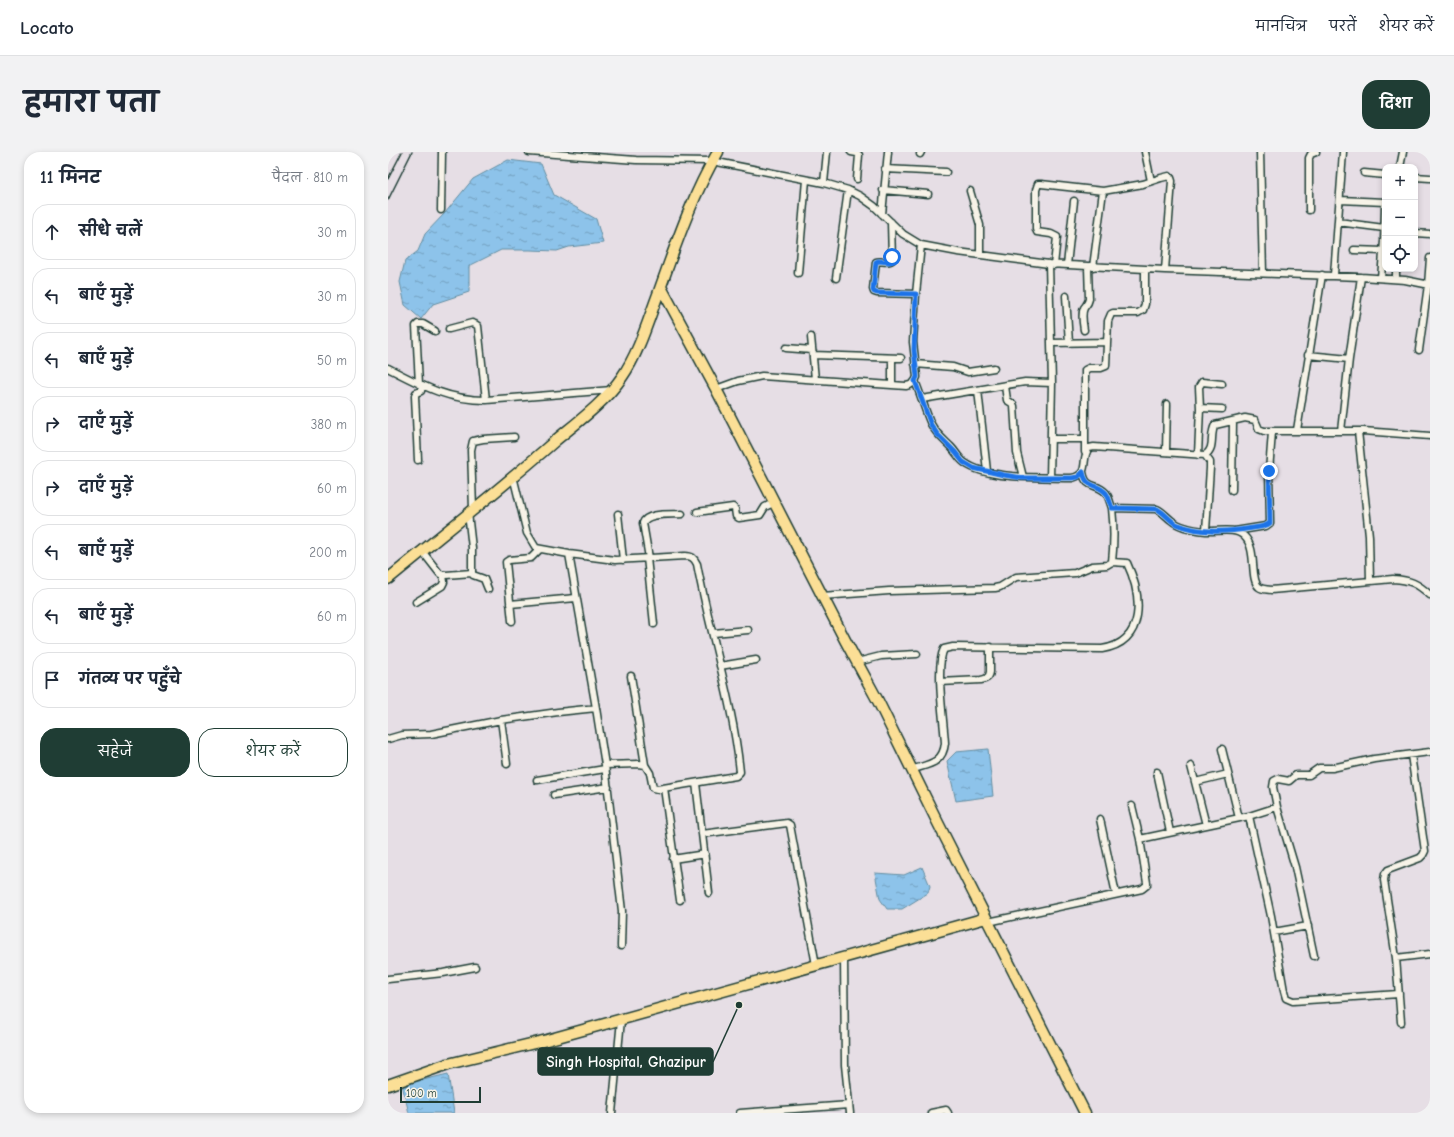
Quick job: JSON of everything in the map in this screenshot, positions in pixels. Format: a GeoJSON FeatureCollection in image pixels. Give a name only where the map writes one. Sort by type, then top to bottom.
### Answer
{"type":"FeatureCollection","features":[{"type":"Feature","properties":{"kind":"highway"},"geometry":{"type":"LineString","coordinates":[[388,579],[587,414],[612,390],[629,366],[642,338],[687,213],[712,161],[718,152]]}},
{"type":"Feature","properties":{"kind":"highway"},"geometry":{"type":"LineString","coordinates":[[660,286],[775,502],[1085,1113]]}},
{"type":"Feature","properties":{"kind":"highway"},"geometry":{"type":"LineString","coordinates":[[388,1085],[448,1064],[547,1040],[844,957],[987,920]]}},
{"type":"Feature","properties":{"kind":"street"},"geometry":{"type":"LineString","coordinates":[[441,210],[442,152]]}},
{"type":"Feature","properties":{"kind":"street"},"geometry":{"type":"LineString","coordinates":[[529,152],[575,154],[636,160],[712,161],[824,183],[848,190],[860,196],[903,234],[921,245],[940,250],[1052,264],[1090,267],[1334,275],[1396,279],[1429,285]]}},
{"type":"Feature","properties":{"kind":"street"},"geometry":{"type":"LineString","coordinates":[[824,183],[827,152]]}},
{"type":"Feature","properties":{"kind":"street"},"geometry":{"type":"LineString","coordinates":[[852,152],[857,153],[859,156],[857,179]]}},
{"type":"Feature","properties":{"kind":"street"},"geometry":{"type":"LineString","coordinates":[[882,214],[885,169],[888,152]]}},
{"type":"Feature","properties":{"kind":"street"},"geometry":{"type":"LineString","coordinates":[[1145,152],[1151,181]]}},
{"type":"Feature","properties":{"kind":"street"},"geometry":{"type":"LineString","coordinates":[[1260,152],[1263,273]]}},
{"type":"Feature","properties":{"kind":"street"},"geometry":{"type":"LineString","coordinates":[[1309,210],[1308,158],[1310,154],[1316,152]]}},
{"type":"Feature","properties":{"kind":"street"},"geometry":{"type":"LineString","coordinates":[[1334,275],[1343,152]]}},
{"type":"Feature","properties":{"kind":"street"},"geometry":{"type":"LineString","coordinates":[[1401,164],[1403,152]]}},
{"type":"Feature","properties":{"kind":"street"},"geometry":{"type":"LineString","coordinates":[[885,169],[946,172]]}},
{"type":"Feature","properties":{"kind":"street"},"geometry":{"type":"LineString","coordinates":[[1364,173],[1382,175]]}},
{"type":"Feature","properties":{"kind":"street"},"geometry":{"type":"LineString","coordinates":[[1050,478],[1052,264],[1057,237],[1052,234],[1037,232],[1036,190],[1038,184],[1103,191],[1166,177],[1171,178],[1165,270]]}},
{"type":"Feature","properties":{"kind":"street"},"geometry":{"type":"LineString","coordinates":[[1418,177],[1430,178]]}},
{"type":"Feature","properties":{"kind":"street"},"geometry":{"type":"LineString","coordinates":[[798,273],[806,180]]}},
{"type":"Feature","properties":{"kind":"street"},"geometry":{"type":"LineString","coordinates":[[836,278],[848,190]]}},
{"type":"Feature","properties":{"kind":"street"},"geometry":{"type":"LineString","coordinates":[[883,190],[928,194]]}},
{"type":"Feature","properties":{"kind":"street"},"geometry":{"type":"LineString","coordinates":[[1084,330],[1083,312],[1088,305],[1089,300],[1090,267],[1103,191]]}},
{"type":"Feature","properties":{"kind":"street"},"geometry":{"type":"LineString","coordinates":[[970,192],[980,225],[980,255]]}},
{"type":"Feature","properties":{"kind":"street"},"geometry":{"type":"LineString","coordinates":[[1340,200],[1382,202]]}},
{"type":"Feature","properties":{"kind":"street"},"geometry":{"type":"LineString","coordinates":[[1067,265],[1074,201]]}},
{"type":"Feature","properties":{"kind":"street"},"geometry":{"type":"LineString","coordinates":[[891,222],[892,260],[887,262],[876,262],[873,290],[877,293],[916,294]]}},
{"type":"Feature","properties":{"kind":"street"},"geometry":{"type":"LineString","coordinates":[[1338,222],[1382,228]]}},
{"type":"Feature","properties":{"kind":"street"},"geometry":{"type":"LineString","coordinates":[[1418,232],[1430,234]]}},
{"type":"Feature","properties":{"kind":"street"},"geometry":{"type":"LineString","coordinates":[[716,389],[738,381],[762,376],[906,386],[912,385],[917,377],[914,342],[916,294],[921,245]]}},
{"type":"Feature","properties":{"kind":"street"},"geometry":{"type":"LineString","coordinates":[[1354,250],[1382,251]]}},
{"type":"Feature","properties":{"kind":"street"},"geometry":{"type":"LineString","coordinates":[[1419,350],[1429,285],[1430,258]]}},
{"type":"Feature","properties":{"kind":"street"},"geometry":{"type":"LineString","coordinates":[[1381,278],[1382,264]]}},
{"type":"Feature","properties":{"kind":"street"},"geometry":{"type":"LineString","coordinates":[[1112,562],[1114,532],[1112,508],[1107,495],[1100,489],[1084,480],[1085,370],[1089,368],[1101,368],[1106,366],[1109,317],[1111,314],[1138,313],[1143,310],[1145,304],[1145,269]]}},
{"type":"Feature","properties":{"kind":"street"},"geometry":{"type":"LineString","coordinates":[[1396,272],[1396,279]]}},
{"type":"Feature","properties":{"kind":"street"},"geometry":{"type":"LineString","coordinates":[[1296,430],[1322,275]]}},
{"type":"Feature","properties":{"kind":"street"},"geometry":{"type":"LineString","coordinates":[[1341,431],[1349,359],[1361,277]]}},
{"type":"Feature","properties":{"kind":"street"},"geometry":{"type":"LineString","coordinates":[[1066,296],[1069,343]]}},
{"type":"Feature","properties":{"kind":"street"},"geometry":{"type":"LineString","coordinates":[[418,460],[415,396],[416,393],[422,391],[416,326],[418,324],[423,324],[435,331]]}},
{"type":"Feature","properties":{"kind":"street"},"geometry":{"type":"LineString","coordinates":[[448,329],[472,324],[476,324],[478,326],[486,400]]}},
{"type":"Feature","properties":{"kind":"street"},"geometry":{"type":"LineString","coordinates":[[812,337],[815,379]]}},
{"type":"Feature","properties":{"kind":"street"},"geometry":{"type":"LineString","coordinates":[[1051,343],[1107,342]]}},
{"type":"Feature","properties":{"kind":"street"},"geometry":{"type":"LineString","coordinates":[[786,348],[813,353],[901,358]]}},
{"type":"Feature","properties":{"kind":"street"},"geometry":{"type":"LineString","coordinates":[[1308,355],[1349,359]]}},
{"type":"Feature","properties":{"kind":"street"},"geometry":{"type":"LineString","coordinates":[[892,358],[892,385]]}},
{"type":"Feature","properties":{"kind":"street"},"geometry":{"type":"LineString","coordinates":[[915,364],[953,367],[968,372],[994,368]]}},
{"type":"Feature","properties":{"kind":"street"},"geometry":{"type":"LineString","coordinates":[[388,368],[454,398],[469,400],[612,390]]}},
{"type":"Feature","properties":{"kind":"street"},"geometry":{"type":"LineString","coordinates":[[915,381],[931,425],[937,434],[963,462],[973,468],[1023,478],[1072,478],[1078,477],[1083,472]]}},
{"type":"Feature","properties":{"kind":"street"},"geometry":{"type":"LineString","coordinates":[[922,399],[1025,382],[1052,383]]}},
{"type":"Feature","properties":{"kind":"street"},"geometry":{"type":"LineString","coordinates":[[1198,455],[1200,384],[1206,382],[1222,384]]}},
{"type":"Feature","properties":{"kind":"street"},"geometry":{"type":"LineString","coordinates":[[1005,386],[1007,400],[1014,406],[1017,453],[1023,478]]}},
{"type":"Feature","properties":{"kind":"street"},"geometry":{"type":"LineString","coordinates":[[978,390],[987,471]]}},
{"type":"Feature","properties":{"kind":"street"},"geometry":{"type":"LineString","coordinates":[[1166,452],[1167,404]]}},
{"type":"Feature","properties":{"kind":"street"},"geometry":{"type":"LineString","coordinates":[[1200,408],[1222,409]]}},
{"type":"Feature","properties":{"kind":"street"},"geometry":{"type":"LineString","coordinates":[[1085,452],[1088,448],[1094,447],[1205,455],[1210,452],[1212,434],[1215,425],[1250,419],[1255,420],[1259,428],[1264,431],[1272,432],[1296,430],[1358,431],[1430,436]]}},
{"type":"Feature","properties":{"kind":"street"},"geometry":{"type":"LineString","coordinates":[[1232,490],[1233,421]]}},
{"type":"Feature","properties":{"kind":"street"},"geometry":{"type":"LineString","coordinates":[[1358,431],[1369,536],[1370,581]]}},
{"type":"Feature","properties":{"kind":"street"},"geometry":{"type":"LineString","coordinates":[[1112,508],[1157,509],[1162,511],[1174,523],[1195,530],[1234,531],[1266,526],[1270,523],[1268,475],[1272,432]]}},
{"type":"Feature","properties":{"kind":"street"},"geometry":{"type":"LineString","coordinates":[[488,589],[484,579],[473,576],[472,573],[470,511],[471,450],[473,441],[514,437]]}},
{"type":"Feature","properties":{"kind":"street"},"geometry":{"type":"LineString","coordinates":[[1051,439],[1085,439]]}},
{"type":"Feature","properties":{"kind":"street"},"geometry":{"type":"LineString","coordinates":[[1205,455],[1210,462],[1206,531]]}},
{"type":"Feature","properties":{"kind":"street"},"geometry":{"type":"LineString","coordinates":[[513,476],[527,533],[534,546],[539,550],[616,560],[692,556],[697,564],[706,610],[730,709],[740,772],[736,776],[664,788],[653,788],[650,773],[645,766],[631,676]]}},
{"type":"Feature","properties":{"kind":"street"},"geometry":{"type":"LineString","coordinates":[[697,512],[734,507],[736,516],[739,518],[760,515],[765,507],[775,502]]}},
{"type":"Feature","properties":{"kind":"street"},"geometry":{"type":"LineString","coordinates":[[618,514],[623,560]]}},
{"type":"Feature","properties":{"kind":"street"},"geometry":{"type":"LineString","coordinates":[[654,624],[643,523],[646,518],[654,515],[682,514]]}},
{"type":"Feature","properties":{"kind":"street"},"geometry":{"type":"LineString","coordinates":[[1234,531],[1241,533],[1250,544],[1255,580],[1258,586],[1263,589],[1271,590],[1393,579],[1413,582],[1430,595]]}},
{"type":"Feature","properties":{"kind":"street"},"geometry":{"type":"LineString","coordinates":[[512,621],[506,562],[509,560],[531,558],[539,550]]}},
{"type":"Feature","properties":{"kind":"street"},"geometry":{"type":"LineString","coordinates":[[422,551],[438,572],[443,575],[472,573]]}},
{"type":"Feature","properties":{"kind":"street"},"geometry":{"type":"LineString","coordinates":[[569,554],[596,708],[608,787],[622,911],[621,946]]}},
{"type":"Feature","properties":{"kind":"street"},"geometry":{"type":"LineString","coordinates":[[822,596],[889,591],[995,588],[1000,587],[1016,577],[1082,572],[1092,566],[1107,566],[1112,562],[1127,563],[1137,595],[1138,613],[1134,627],[1126,640],[1118,645],[1090,650],[953,646],[944,648],[941,660],[940,682],[946,743],[945,750],[942,756],[936,761],[911,770]]}},
{"type":"Feature","properties":{"kind":"street"},"geometry":{"type":"LineString","coordinates":[[416,602],[442,586],[444,582],[443,575]]}},
{"type":"Feature","properties":{"kind":"street"},"geometry":{"type":"LineString","coordinates":[[510,604],[576,598]]}},
{"type":"Feature","properties":{"kind":"street"},"geometry":{"type":"LineString","coordinates":[[712,633],[748,630]]}},
{"type":"Feature","properties":{"kind":"street"},"geometry":{"type":"LineString","coordinates":[[940,682],[986,679],[990,672],[990,647]]}},
{"type":"Feature","properties":{"kind":"street"},"geometry":{"type":"LineString","coordinates":[[857,662],[881,656],[917,654]]}},
{"type":"Feature","properties":{"kind":"street"},"geometry":{"type":"LineString","coordinates":[[720,666],[756,660]]}},
{"type":"Feature","properties":{"kind":"street"},"geometry":{"type":"LineString","coordinates":[[388,739],[402,735],[431,734],[501,720],[596,708]]}},
{"type":"Feature","properties":{"kind":"street"},"geometry":{"type":"LineString","coordinates":[[501,720],[507,764]]}},
{"type":"Feature","properties":{"kind":"street"},"geometry":{"type":"LineString","coordinates":[[1222,749],[1239,818]]}},
{"type":"Feature","properties":{"kind":"street"},"geometry":{"type":"LineString","coordinates":[[1314,956],[1295,867],[1277,808],[1273,787],[1274,780],[1291,780],[1296,775],[1309,775],[1319,768],[1332,768],[1374,759],[1430,752]]}},
{"type":"Feature","properties":{"kind":"street"},"geometry":{"type":"LineString","coordinates":[[1401,1022],[1396,958],[1384,880],[1385,874],[1388,870],[1420,858],[1425,850],[1411,755]]}},
{"type":"Feature","properties":{"kind":"street"},"geometry":{"type":"LineString","coordinates":[[537,780],[605,767],[639,764],[645,766]]}},
{"type":"Feature","properties":{"kind":"street"},"geometry":{"type":"LineString","coordinates":[[1191,766],[1206,825]]}},
{"type":"Feature","properties":{"kind":"street"},"geometry":{"type":"LineString","coordinates":[[1157,772],[1170,832]]}},
{"type":"Feature","properties":{"kind":"street"},"geometry":{"type":"LineString","coordinates":[[1195,782],[1228,774]]}},
{"type":"Feature","properties":{"kind":"street"},"geometry":{"type":"LineString","coordinates":[[696,783],[710,893]]}},
{"type":"Feature","properties":{"kind":"street"},"geometry":{"type":"LineString","coordinates":[[554,795],[608,787]]}},
{"type":"Feature","properties":{"kind":"street"},"geometry":{"type":"LineString","coordinates":[[664,788],[680,900]]}},
{"type":"Feature","properties":{"kind":"street"},"geometry":{"type":"LineString","coordinates":[[987,920],[1142,889],[1147,885],[1147,879],[1132,806]]}},
{"type":"Feature","properties":{"kind":"street"},"geometry":{"type":"LineString","coordinates":[[1140,839],[1249,816],[1277,808]]}},
{"type":"Feature","properties":{"kind":"street"},"geometry":{"type":"LineString","coordinates":[[1249,816],[1274,932],[1286,998],[1289,1000],[1399,994]]}},
{"type":"Feature","properties":{"kind":"street"},"geometry":{"type":"LineString","coordinates":[[1100,819],[1116,894]]}},
{"type":"Feature","properties":{"kind":"street"},"geometry":{"type":"LineString","coordinates":[[702,834],[787,823],[790,824],[816,965]]}},
{"type":"Feature","properties":{"kind":"street"},"geometry":{"type":"LineString","coordinates":[[673,859],[705,854]]}},
{"type":"Feature","properties":{"kind":"street"},"geometry":{"type":"LineString","coordinates":[[1274,932],[1308,926]]}},
{"type":"Feature","properties":{"kind":"street"},"geometry":{"type":"LineString","coordinates":[[1396,958],[1430,954]]}},
{"type":"Feature","properties":{"kind":"street"},"geometry":{"type":"LineString","coordinates":[[844,957],[845,1065],[850,1113]]}},
{"type":"Feature","properties":{"kind":"street"},"geometry":{"type":"LineString","coordinates":[[388,979],[443,973],[475,967]]}},
{"type":"Feature","properties":{"kind":"street"},"geometry":{"type":"LineString","coordinates":[[612,1113],[621,1020]]}},
{"type":"Feature","properties":{"kind":"street"},"geometry":{"type":"LineString","coordinates":[[740,1113],[849,1105]]}},
{"type":"Feature","properties":{"kind":"street"},"geometry":{"type":"LineString","coordinates":[[931,1113],[946,1110],[948,1113]]}},
{"type":"Feature","properties":{"kind":"water"},"geometry":{"type":"Polygon","coordinates":[[[508,160],[541,164],[554,195],[596,219],[603,243],[569,247],[557,251],[501,250],[469,266],[469,292],[433,304],[421,319],[405,305],[400,282],[405,261],[418,251],[425,234],[445,213],[473,179],[508,160]]]}},
{"type":"Feature","properties":{"kind":"water"},"geometry":{"type":"Polygon","coordinates":[[[988,749],[993,796],[956,801],[947,761],[956,752],[988,749]]]}},
{"type":"Feature","properties":{"kind":"water"},"geometry":{"type":"Polygon","coordinates":[[[922,867],[930,886],[928,893],[902,909],[887,909],[880,899],[875,873],[904,875],[922,867]]]}},
{"type":"Feature","properties":{"kind":"water"},"geometry":{"type":"Polygon","coordinates":[[[448,1074],[454,1113],[409,1113],[402,1085],[448,1074]]]}},
{"type":"Feature","properties":{"kind":"railway"},"geometry":{"type":"LineString","coordinates":[[388,179],[402,152]]}},
{"type":"Feature","properties":{"kind":"railway"},"geometry":{"type":"LineString","coordinates":[[388,200],[412,152]]}},
{"type":"Feature","properties":{"kind":"place","name":"Singh Hospital, Ghazipur"},"geometry":{"type":"Point","coordinates":[739,1005]}},
{"type":"Feature","properties":{"kind":"route"},"geometry":{"type":"LineString","coordinates":[[892,257],[890,262],[876,262],[873,290],[877,293],[916,294],[914,350],[917,377],[915,381],[931,425],[937,434],[963,462],[973,468],[1023,478],[1072,478],[1078,477],[1083,472],[1084,480],[1087,483],[1104,491],[1112,508],[1157,509],[1166,514],[1174,523],[1195,530],[1206,531],[1234,531],[1266,526],[1270,523],[1268,488],[1269,471]]}}]}
